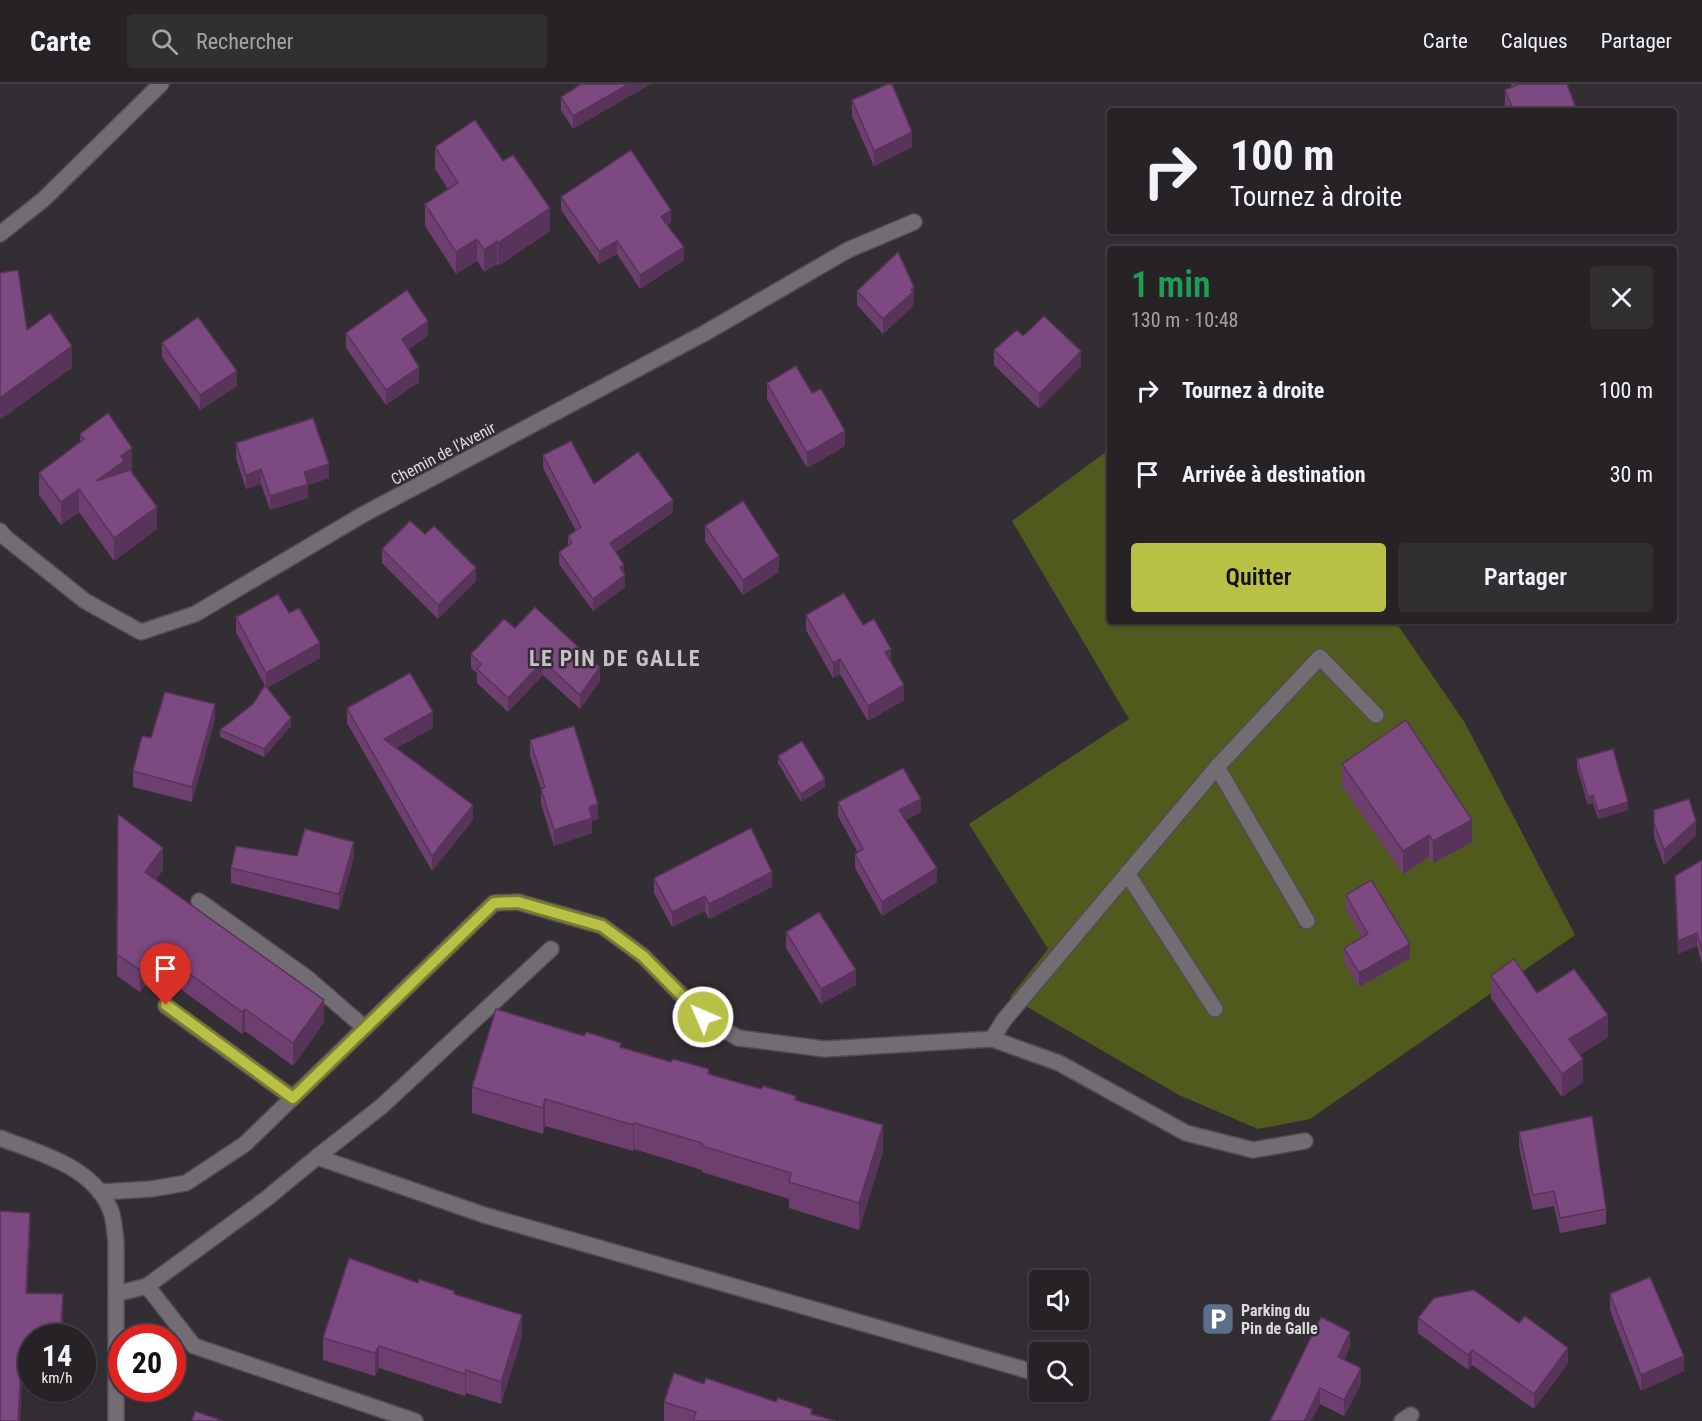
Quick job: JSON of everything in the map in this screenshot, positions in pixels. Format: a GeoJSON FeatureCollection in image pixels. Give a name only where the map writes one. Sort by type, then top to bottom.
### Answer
{"type":"FeatureCollection","features":[{"type":"Feature","properties":{"kind":"street"},"geometry":{"type":"LineString","coordinates":[[0,234],[44,199],[160,84]]}},
{"type":"Feature","properties":{"kind":"street","name":"Chemin de l'Avenir"},"geometry":{"type":"LineString","coordinates":[[0,531],[85,601],[141,632],[195,614],[364,514],[705,333],[848,250],[914,222]]}},
{"type":"Feature","properties":{"kind":"street"},"geometry":{"type":"LineString","coordinates":[[992,1039],[1004,1020],[1217,767],[1320,657],[1376,715]]}},
{"type":"Feature","properties":{"kind":"street"},"geometry":{"type":"LineString","coordinates":[[1217,767],[1307,921]]}},
{"type":"Feature","properties":{"kind":"street"},"geometry":{"type":"LineString","coordinates":[[1127,873],[1215,1009]]}},
{"type":"Feature","properties":{"kind":"street"},"geometry":{"type":"LineString","coordinates":[[199,901],[306,977],[364,1028]]}},
{"type":"Feature","properties":{"kind":"street"},"geometry":{"type":"LineString","coordinates":[[100,1192],[186,1184],[245,1144],[494,903],[518,902],[602,926],[643,956],[703,1017],[738,1038],[825,1049],[992,1039],[1059,1063],[1186,1133],[1253,1150],[1305,1142]]}},
{"type":"Feature","properties":{"kind":"street"},"geometry":{"type":"LineString","coordinates":[[116,1294],[147,1286],[266,1199],[382,1106],[551,950]]}},
{"type":"Feature","properties":{"kind":"street"},"geometry":{"type":"LineString","coordinates":[[166,1005],[293,1098]]}},
{"type":"Feature","properties":{"kind":"street"},"geometry":{"type":"LineString","coordinates":[[0,1138],[63,1163],[83,1175],[100,1192],[112,1214],[116,1242],[116,1421]]}},
{"type":"Feature","properties":{"kind":"street"},"geometry":{"type":"LineString","coordinates":[[317,1157],[484,1215],[1029,1371]]}},
{"type":"Feature","properties":{"kind":"street"},"geometry":{"type":"LineString","coordinates":[[147,1286],[194,1346],[415,1421]]}},
{"type":"Feature","properties":{"kind":"green space"},"geometry":{"type":"Polygon","coordinates":[[[1107,451],[1107,624],[1397,624],[1465,723],[1575,935],[1310,1119],[1258,1129],[1179,1095],[1010,997],[1048,949],[969,824],[1129,719],[1012,521],[1107,451]]]}},
{"type":"Feature","properties":{"kind":"building"},"geometry":{"type":"Polygon","coordinates":[[[581,84],[629,84],[573,116],[561,97],[581,84]]]}},
{"type":"Feature","properties":{"kind":"building"},"geometry":{"type":"Polygon","coordinates":[[[892,84],[912,132],[874,151],[852,100],[892,84]]]}},
{"type":"Feature","properties":{"kind":"building"},"geometry":{"type":"Polygon","coordinates":[[[1519,84],[1567,84],[1576,108],[1513,108],[1505,90],[1519,84]]]}},
{"type":"Feature","properties":{"kind":"building"},"geometry":{"type":"Polygon","coordinates":[[[475,120],[503,161],[513,155],[550,208],[484,250],[477,239],[456,252],[425,204],[458,183],[435,147],[475,120]]]}},
{"type":"Feature","properties":{"kind":"building"},"geometry":{"type":"Polygon","coordinates":[[[631,150],[671,210],[661,217],[684,247],[640,275],[617,241],[599,251],[561,197],[631,150]]]}},
{"type":"Feature","properties":{"kind":"building"},"geometry":{"type":"Polygon","coordinates":[[[898,252],[914,287],[911,290],[913,292],[883,319],[857,291],[898,252]]]}},
{"type":"Feature","properties":{"kind":"building"},"geometry":{"type":"Polygon","coordinates":[[[18,270],[27,330],[50,313],[72,346],[0,398],[0,273],[18,270]]]}},
{"type":"Feature","properties":{"kind":"building"},"geometry":{"type":"Polygon","coordinates":[[[407,290],[428,321],[402,339],[419,367],[386,390],[346,333],[407,290]]]}},
{"type":"Feature","properties":{"kind":"building"},"geometry":{"type":"Polygon","coordinates":[[[1044,316],[1081,351],[1039,394],[994,350],[1017,330],[1023,336],[1044,316]]]}},
{"type":"Feature","properties":{"kind":"building"},"geometry":{"type":"Polygon","coordinates":[[[198,317],[237,371],[200,395],[162,343],[198,317]]]}},
{"type":"Feature","properties":{"kind":"building"},"geometry":{"type":"Polygon","coordinates":[[[796,366],[812,393],[821,389],[845,431],[807,453],[767,383],[796,366]]]}},
{"type":"Feature","properties":{"kind":"building"},"geometry":{"type":"Polygon","coordinates":[[[108,413],[132,448],[121,456],[124,461],[96,481],[130,470],[157,507],[114,538],[79,489],[61,502],[39,473],[84,439],[80,434],[108,413]]]}},
{"type":"Feature","properties":{"kind":"building"},"geometry":{"type":"Polygon","coordinates":[[[313,418],[329,464],[304,472],[308,484],[270,496],[261,469],[246,475],[236,443],[313,418]]]}},
{"type":"Feature","properties":{"kind":"building"},"geometry":{"type":"Polygon","coordinates":[[[571,441],[594,484],[638,452],[673,500],[610,543],[624,565],[620,567],[625,575],[593,599],[559,552],[572,543],[568,536],[581,527],[543,455],[571,441]]]}},
{"type":"Feature","properties":{"kind":"building"},"geometry":{"type":"Polygon","coordinates":[[[743,501],[779,556],[743,580],[705,526],[743,501]]]}},
{"type":"Feature","properties":{"kind":"building"},"geometry":{"type":"Polygon","coordinates":[[[410,521],[425,534],[434,526],[476,568],[438,605],[382,549],[410,521]]]}},
{"type":"Feature","properties":{"kind":"building"},"geometry":{"type":"Polygon","coordinates":[[[844,593],[863,625],[874,619],[891,649],[885,652],[904,685],[868,706],[840,659],[833,663],[806,615],[844,593]]]}},
{"type":"Feature","properties":{"kind":"building"},"geometry":{"type":"Polygon","coordinates":[[[278,594],[289,613],[299,608],[320,643],[266,673],[236,617],[278,594]]]}},
{"type":"Feature","properties":{"kind":"building"},"geometry":{"type":"Polygon","coordinates":[[[535,607],[600,667],[580,695],[543,661],[508,698],[477,669],[481,664],[471,654],[504,619],[515,628],[535,607]]]}},
{"type":"Feature","properties":{"kind":"building"},"geometry":{"type":"Polygon","coordinates":[[[410,673],[433,712],[384,739],[473,805],[432,856],[347,708],[410,673]]]}},
{"type":"Feature","properties":{"kind":"building"},"geometry":{"type":"Polygon","coordinates":[[[265,685],[291,718],[264,749],[220,730],[253,704],[265,685]]]}},
{"type":"Feature","properties":{"kind":"building"},"geometry":{"type":"Polygon","coordinates":[[[165,692],[215,704],[192,787],[133,771],[142,736],[151,738],[165,692]]]}},
{"type":"Feature","properties":{"kind":"building"},"geometry":{"type":"Polygon","coordinates":[[[1406,720],[1472,820],[1433,841],[1429,835],[1403,851],[1342,764],[1406,720]]]}},
{"type":"Feature","properties":{"kind":"building"},"geometry":{"type":"Polygon","coordinates":[[[574,726],[598,804],[589,807],[592,818],[554,830],[541,789],[545,787],[530,740],[574,726]]]}},
{"type":"Feature","properties":{"kind":"building"},"geometry":{"type":"Polygon","coordinates":[[[802,741],[825,779],[801,794],[778,756],[802,741]]]}},
{"type":"Feature","properties":{"kind":"building"},"geometry":{"type":"Polygon","coordinates":[[[1613,749],[1628,802],[1598,811],[1593,795],[1588,797],[1577,759],[1613,749]]]}},
{"type":"Feature","properties":{"kind":"building"},"geometry":{"type":"Polygon","coordinates":[[[903,768],[921,799],[899,810],[937,868],[882,902],[855,854],[863,849],[838,802],[903,768]]]}},
{"type":"Feature","properties":{"kind":"building"},"geometry":{"type":"Polygon","coordinates":[[[1689,799],[1696,821],[1664,850],[1654,823],[1654,810],[1689,799]]]}},
{"type":"Feature","properties":{"kind":"building"},"geometry":{"type":"Polygon","coordinates":[[[118,814],[163,848],[145,872],[324,1000],[293,1043],[245,1009],[242,1012],[156,949],[140,970],[117,954],[118,814]]]}},
{"type":"Feature","properties":{"kind":"building"},"geometry":{"type":"Polygon","coordinates":[[[751,828],[772,872],[709,904],[705,896],[672,912],[654,878],[751,828]]]}},
{"type":"Feature","properties":{"kind":"building"},"geometry":{"type":"Polygon","coordinates":[[[305,829],[354,842],[339,894],[231,868],[236,846],[297,856],[305,829]]]}},
{"type":"Feature","properties":{"kind":"building"},"geometry":{"type":"Polygon","coordinates":[[[1702,860],[1702,951],[1697,933],[1678,941],[1675,876],[1702,860]]]}},
{"type":"Feature","properties":{"kind":"building"},"geometry":{"type":"Polygon","coordinates":[[[1371,880],[1410,944],[1359,973],[1344,948],[1368,934],[1346,895],[1371,880]]]}},
{"type":"Feature","properties":{"kind":"building"},"geometry":{"type":"Polygon","coordinates":[[[819,912],[856,970],[821,989],[786,932],[819,912]]]}},
{"type":"Feature","properties":{"kind":"building"},"geometry":{"type":"Polygon","coordinates":[[[1514,959],[1537,993],[1574,969],[1608,1015],[1569,1039],[1583,1059],[1562,1074],[1491,976],[1514,959]]]}},
{"type":"Feature","properties":{"kind":"building"},"geometry":{"type":"Polygon","coordinates":[[[496,1009],[584,1036],[586,1032],[621,1043],[620,1047],[671,1062],[673,1059],[709,1069],[708,1074],[761,1089],[763,1086],[796,1096],[795,1100],[883,1125],[859,1203],[789,1182],[791,1173],[702,1146],[702,1143],[545,1099],[543,1108],[472,1087],[496,1009]]]}},
{"type":"Feature","properties":{"kind":"building"},"geometry":{"type":"Polygon","coordinates":[[[1592,1116],[1606,1209],[1560,1218],[1554,1191],[1533,1195],[1519,1132],[1592,1116]]]}},
{"type":"Feature","properties":{"kind":"building"},"geometry":{"type":"Polygon","coordinates":[[[0,1211],[30,1213],[26,1293],[63,1294],[61,1324],[18,1324],[18,1421],[0,1421],[0,1211]]]}},
{"type":"Feature","properties":{"kind":"building"},"geometry":{"type":"Polygon","coordinates":[[[349,1258],[418,1283],[419,1279],[454,1291],[454,1294],[522,1315],[501,1382],[466,1370],[465,1374],[379,1346],[375,1353],[323,1338],[349,1258]]]}},
{"type":"Feature","properties":{"kind":"building"},"geometry":{"type":"Polygon","coordinates":[[[1650,1277],[1684,1356],[1641,1375],[1610,1294],[1650,1277]]]}},
{"type":"Feature","properties":{"kind":"building"},"geometry":{"type":"Polygon","coordinates":[[[1474,1290],[1519,1323],[1525,1316],[1568,1348],[1534,1394],[1472,1350],[1468,1355],[1418,1318],[1434,1298],[1474,1290]]]}},
{"type":"Feature","properties":{"kind":"building"},"geometry":{"type":"Polygon","coordinates":[[[1321,1317],[1350,1332],[1338,1357],[1361,1368],[1344,1400],[1320,1388],[1304,1421],[1270,1421],[1321,1317]]]}},
{"type":"Feature","properties":{"kind":"building"},"geometry":{"type":"Polygon","coordinates":[[[674,1373],[704,1384],[706,1378],[776,1402],[778,1398],[812,1409],[811,1414],[836,1421],[693,1421],[696,1412],[664,1402],[674,1373]]]}},
{"type":"Feature","properties":{"kind":"building"},"geometry":{"type":"Polygon","coordinates":[[[195,1411],[223,1421],[192,1421],[195,1411]]]}},
{"type":"Feature","properties":{"kind":"place","name":"Parking du Pin de Galle"},"geometry":{"type":"Point","coordinates":[1218,1319]}},
{"type":"Feature","properties":{"kind":"district","name":"LE PIN DE GALLE"},"geometry":{"type":"Point","coordinates":[615,658]}},
{"type":"Feature","properties":{"kind":"route"},"geometry":{"type":"LineString","coordinates":[[166,1005],[293,1098],[494,903],[518,902],[602,926],[643,956],[703,1017]]}}]}
